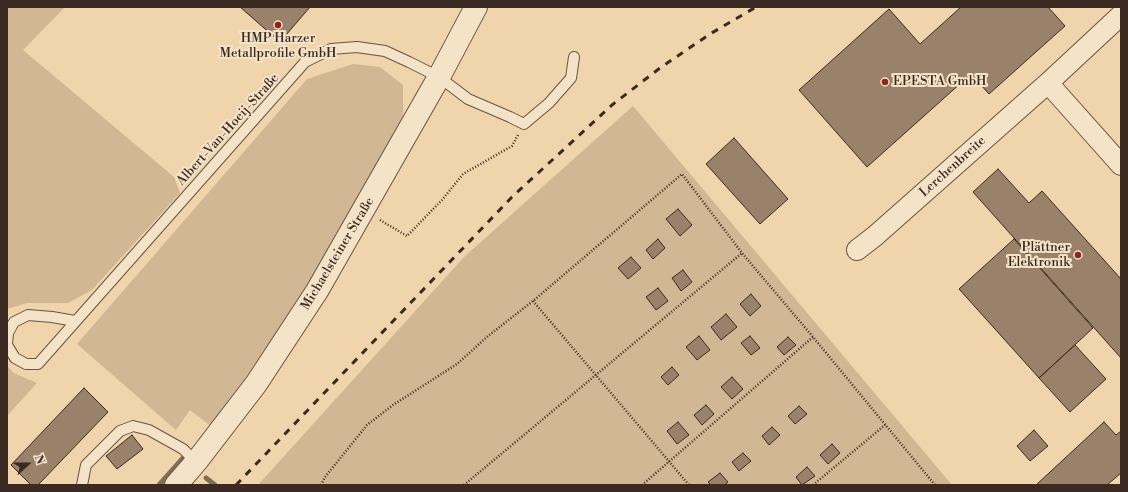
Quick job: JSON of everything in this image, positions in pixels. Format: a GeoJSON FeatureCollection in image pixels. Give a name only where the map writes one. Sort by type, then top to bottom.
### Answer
{"type":"FeatureCollection","features":[{"type":"Feature","properties":{"kind":"street","name":"Michaelsteiner Straße"},"geometry":{"type":"LineString","coordinates":[[176,485],[196,462],[256,384],[317,291],[439,78],[476,7]]}},
{"type":"Feature","properties":{"kind":"street","name":"Lerchenbreite"},"geometry":{"type":"LineString","coordinates":[[856,250],[875,236],[1048,83],[1121,15]]}},
{"type":"Feature","properties":{"kind":"street"},"geometry":{"type":"LineString","coordinates":[[1048,83],[1121,165]]}},
{"type":"Feature","properties":{"kind":"lane","name":"Albert-Van-Hoeij-Straße"},"geometry":{"type":"LineString","coordinates":[[75,320],[52,316],[28,315],[14,322],[8,333],[7,344],[15,358],[26,364],[38,364],[75,320],[306,62],[331,49],[357,47],[385,51],[439,78],[468,99],[524,124]]}},
{"type":"Feature","properties":{"kind":"lane"},"geometry":{"type":"LineString","coordinates":[[524,124],[549,103],[571,78],[574,57]]}},
{"type":"Feature","properties":{"kind":"lane"},"geometry":{"type":"LineString","coordinates":[[82,485],[86,465],[120,431],[133,426],[149,430],[183,449],[196,462]]}},
{"type":"Feature","properties":{"kind":"path"},"geometry":{"type":"LineString","coordinates":[[364,210],[408,236],[442,200],[463,174],[512,146],[524,124]]}},
{"type":"Feature","properties":{"kind":"path"},"geometry":{"type":"LineString","coordinates":[[321,485],[325,477],[366,425],[393,404],[457,364],[488,336],[533,301],[682,174],[742,253],[814,337],[935,485]]}},
{"type":"Feature","properties":{"kind":"path"},"geometry":{"type":"LineString","coordinates":[[464,485],[742,253]]}},
{"type":"Feature","properties":{"kind":"path"},"geometry":{"type":"LineString","coordinates":[[533,301],[689,485]]}},
{"type":"Feature","properties":{"kind":"path"},"geometry":{"type":"LineString","coordinates":[[642,485],[814,337]]}},
{"type":"Feature","properties":{"kind":"path"},"geometry":{"type":"LineString","coordinates":[[813,485],[885,425]]}},
{"type":"Feature","properties":{"kind":"shaded area"},"geometry":{"type":"Polygon","coordinates":[[[7,7],[65,7],[23,50],[174,177],[180,193],[92,290],[68,303],[27,303],[7,309],[7,7]]]}},
{"type":"Feature","properties":{"kind":"shaded area"},"geometry":{"type":"Polygon","coordinates":[[[353,64],[380,67],[403,85],[403,118],[362,196],[289,314],[212,427],[190,410],[176,430],[77,344],[307,79],[353,64]]]}},
{"type":"Feature","properties":{"kind":"shaded area"},"geometry":{"type":"Polygon","coordinates":[[[633,106],[952,485],[258,485],[464,257],[633,106]]]}},
{"type":"Feature","properties":{"kind":"shaded area"},"geometry":{"type":"Polygon","coordinates":[[[7,366],[14,373],[37,383],[7,416],[7,366]]]}},
{"type":"Feature","properties":{"kind":"building","name":"HMP Harzer Metallprofile GmbH"},"geometry":{"type":"Polygon","coordinates":[[[240,7],[310,7],[280,42],[240,7]]]}},
{"type":"Feature","properties":{"kind":"building","name":"EPESTA GmbH"},"geometry":{"type":"Polygon","coordinates":[[[961,7],[1048,7],[1065,26],[989,94],[971,74],[867,167],[799,90],[889,9],[920,44],[961,7]]]}},
{"type":"Feature","properties":{"kind":"building"},"geometry":{"type":"Polygon","coordinates":[[[734,138],[788,199],[760,224],[706,164],[734,138]]]}},
{"type":"Feature","properties":{"kind":"building"},"geometry":{"type":"Polygon","coordinates":[[[998,169],[1029,203],[1042,191],[1121,279],[1121,358],[973,192],[998,169]]]}},
{"type":"Feature","properties":{"kind":"building"},"geometry":{"type":"Polygon","coordinates":[[[678,209],[692,225],[680,236],[666,219],[678,209]]]}},
{"type":"Feature","properties":{"kind":"building"},"geometry":{"type":"Polygon","coordinates":[[[658,239],[665,248],[653,259],[646,250],[658,239]]]}},
{"type":"Feature","properties":{"kind":"building"},"geometry":{"type":"Polygon","coordinates":[[[1014,239],[1093,328],[1039,378],[959,289],[1014,239]]]}},
{"type":"Feature","properties":{"kind":"building"},"geometry":{"type":"Polygon","coordinates":[[[631,257],[641,268],[628,279],[618,268],[631,257]]]}},
{"type":"Feature","properties":{"kind":"building"},"geometry":{"type":"Polygon","coordinates":[[[683,270],[692,282],[681,291],[672,278],[683,270]]]}},
{"type":"Feature","properties":{"kind":"building"},"geometry":{"type":"Polygon","coordinates":[[[658,288],[668,301],[656,310],[646,297],[658,288]]]}},
{"type":"Feature","properties":{"kind":"building"},"geometry":{"type":"Polygon","coordinates":[[[751,294],[761,306],[750,316],[740,304],[751,294]]]}},
{"type":"Feature","properties":{"kind":"building"},"geometry":{"type":"Polygon","coordinates":[[[726,314],[737,327],[721,340],[711,327],[726,314]]]}},
{"type":"Feature","properties":{"kind":"building"},"geometry":{"type":"Polygon","coordinates":[[[699,336],[710,350],[697,360],[686,347],[699,336]]]}},
{"type":"Feature","properties":{"kind":"building"},"geometry":{"type":"Polygon","coordinates":[[[750,336],[760,348],[751,355],[741,343],[750,336]]]}},
{"type":"Feature","properties":{"kind":"building"},"geometry":{"type":"Polygon","coordinates":[[[788,337],[796,345],[784,355],[777,347],[788,337]]]}},
{"type":"Feature","properties":{"kind":"building"},"geometry":{"type":"Polygon","coordinates":[[[1075,345],[1106,379],[1070,412],[1039,378],[1075,345]]]}},
{"type":"Feature","properties":{"kind":"building"},"geometry":{"type":"Polygon","coordinates":[[[672,367],[679,375],[668,385],[661,377],[672,367]]]}},
{"type":"Feature","properties":{"kind":"building"},"geometry":{"type":"Polygon","coordinates":[[[732,377],[743,389],[732,399],[721,387],[732,377]]]}},
{"type":"Feature","properties":{"kind":"building"},"geometry":{"type":"Polygon","coordinates":[[[84,388],[108,412],[38,485],[31,485],[11,465],[84,388]]]}},
{"type":"Feature","properties":{"kind":"building"},"geometry":{"type":"Polygon","coordinates":[[[706,405],[714,414],[702,425],[694,415],[706,405]]]}},
{"type":"Feature","properties":{"kind":"building"},"geometry":{"type":"Polygon","coordinates":[[[799,406],[807,414],[795,424],[788,416],[799,406]]]}},
{"type":"Feature","properties":{"kind":"building"},"geometry":{"type":"Polygon","coordinates":[[[678,422],[689,435],[677,444],[667,431],[678,422]]]}},
{"type":"Feature","properties":{"kind":"building"},"geometry":{"type":"Polygon","coordinates":[[[1104,422],[1116,435],[1121,431],[1121,473],[1107,485],[1036,485],[1104,422]]]}},
{"type":"Feature","properties":{"kind":"building"},"geometry":{"type":"Polygon","coordinates":[[[772,427],[780,435],[769,445],[762,436],[772,427]]]}},
{"type":"Feature","properties":{"kind":"building"},"geometry":{"type":"Polygon","coordinates":[[[1034,430],[1048,446],[1030,461],[1017,446],[1034,430]]]}},
{"type":"Feature","properties":{"kind":"building"},"geometry":{"type":"Polygon","coordinates":[[[132,435],[143,449],[117,469],[106,456],[132,435]]]}},
{"type":"Feature","properties":{"kind":"building"},"geometry":{"type":"Polygon","coordinates":[[[832,444],[840,453],[828,464],[820,455],[832,444]]]}},
{"type":"Feature","properties":{"kind":"building"},"geometry":{"type":"Polygon","coordinates":[[[743,453],[751,461],[739,471],[732,462],[743,453]]]}},
{"type":"Feature","properties":{"kind":"building"},"geometry":{"type":"Polygon","coordinates":[[[807,467],[815,476],[802,485],[796,477],[807,467]]]}},
{"type":"Feature","properties":{"kind":"building"},"geometry":{"type":"Polygon","coordinates":[[[720,473],[728,482],[724,485],[711,485],[708,482],[720,473]]]}},
{"type":"Feature","properties":{"kind":"waterway"},"geometry":{"type":"LineString","coordinates":[[159,485],[184,457]]}},
{"type":"Feature","properties":{"kind":"waterway"},"geometry":{"type":"LineString","coordinates":[[206,478],[215,485]]}},
{"type":"Feature","properties":{"kind":"railway"},"geometry":{"type":"LineString","coordinates":[[236,485],[512,197],[612,105],[660,68],[710,34],[756,7]]}},
{"type":"Feature","properties":{"kind":"place","name":"HMP Harzer Metallprofile GmbH"},"geometry":{"type":"Point","coordinates":[278,25]}},
{"type":"Feature","properties":{"kind":"place","name":"EPESTA GmbH"},"geometry":{"type":"Point","coordinates":[885,82]}},
{"type":"Feature","properties":{"kind":"place","name":"Plättner Elektronik"},"geometry":{"type":"Point","coordinates":[1078,255]}}]}
